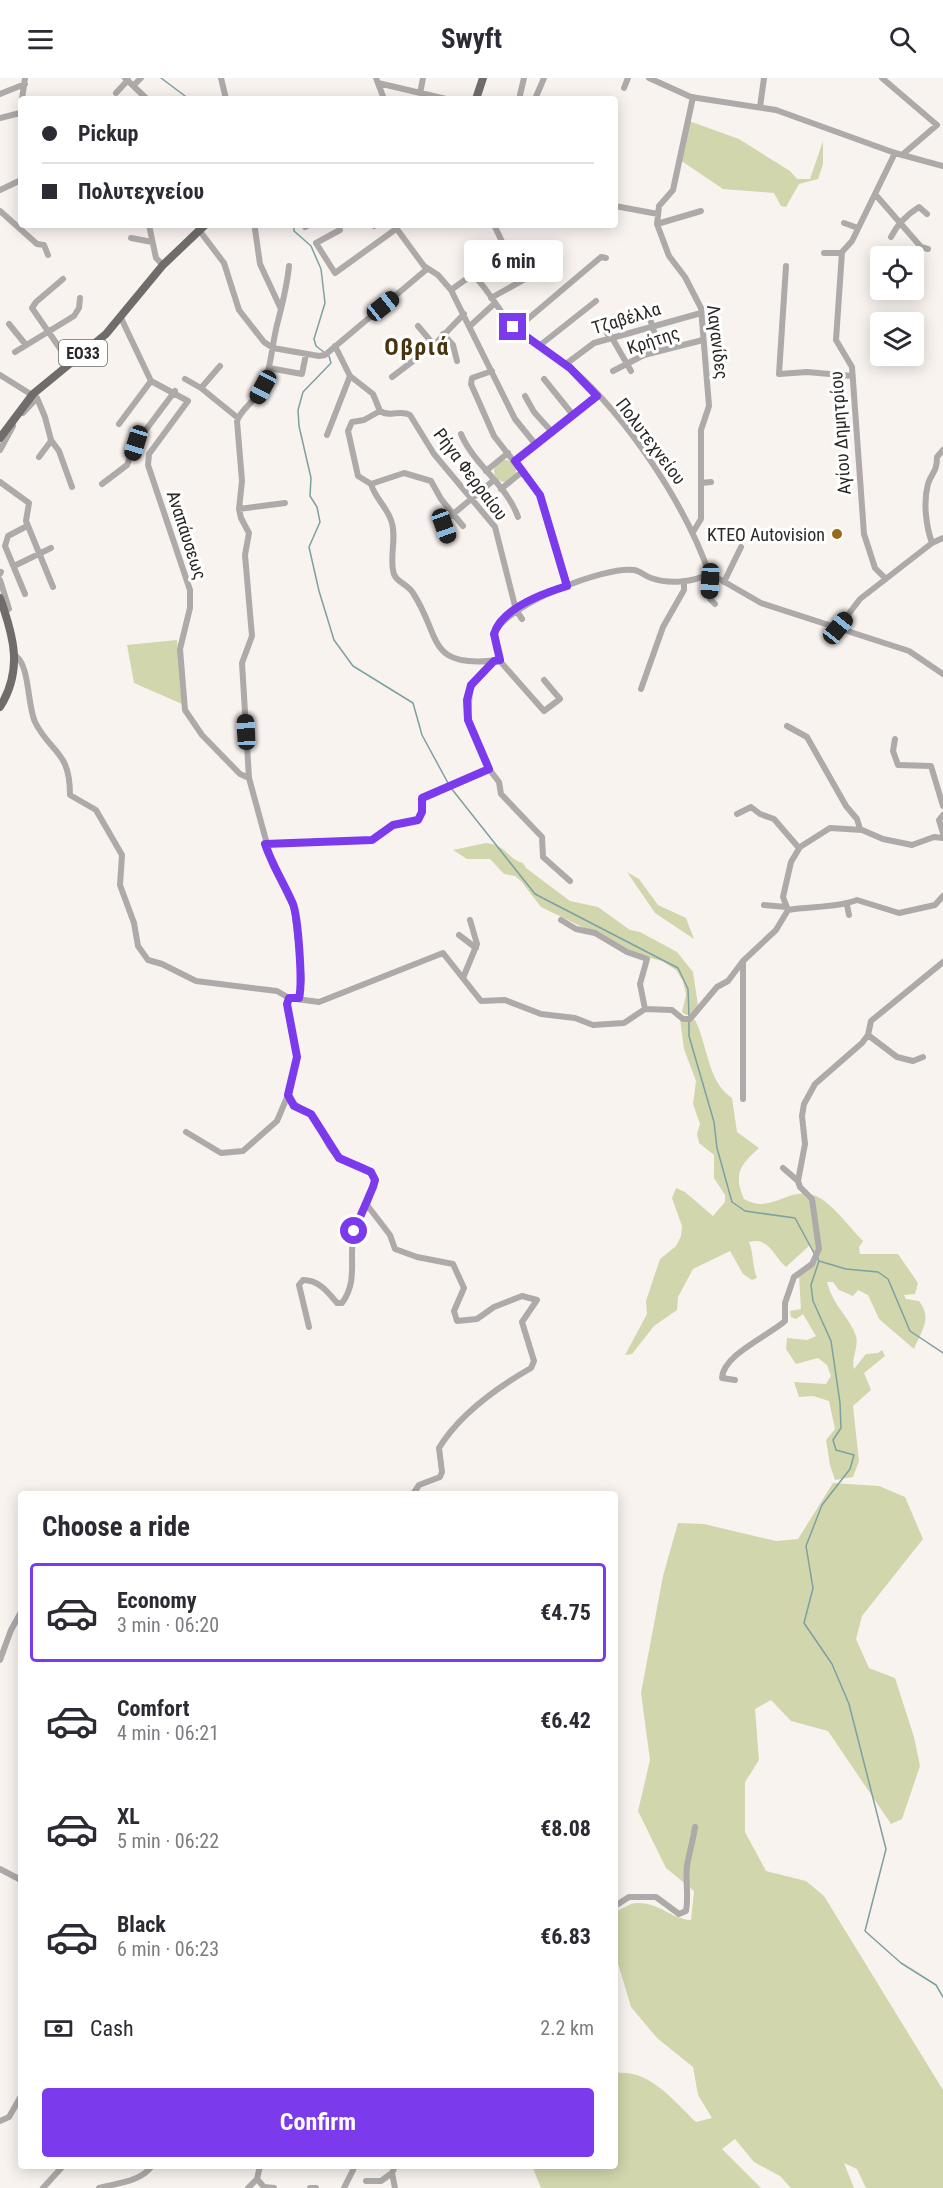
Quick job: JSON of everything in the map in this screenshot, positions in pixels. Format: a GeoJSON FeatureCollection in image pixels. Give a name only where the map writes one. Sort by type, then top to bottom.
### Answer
{"type":"FeatureCollection","features":[{"type":"Feature","properties":{"kind":"main road"},"geometry":{"type":"LineString","coordinates":[[477,96],[483,78]]}},
{"type":"Feature","properties":{"kind":"main road","name":"ΕΟ33"},"geometry":{"type":"LineString","coordinates":[[0,438],[35,396],[70,363],[106,334],[163,265],[201,228]]}},
{"type":"Feature","properties":{"kind":"main road"},"geometry":{"type":"LineString","coordinates":[[0,598],[16,656],[12,681],[0,707]]}},
{"type":"Feature","properties":{"kind":"street"},"geometry":{"type":"LineString","coordinates":[[133,86],[141,78]]}},
{"type":"Feature","properties":{"kind":"street"},"geometry":{"type":"LineString","coordinates":[[221,78],[227,96]]}},
{"type":"Feature","properties":{"kind":"street"},"geometry":{"type":"LineString","coordinates":[[377,81],[419,96],[423,78]]}},
{"type":"Feature","properties":{"kind":"street"},"geometry":{"type":"LineString","coordinates":[[520,95],[524,78]]}},
{"type":"Feature","properties":{"kind":"street"},"geometry":{"type":"LineString","coordinates":[[536,96],[544,78]]}},
{"type":"Feature","properties":{"kind":"street"},"geometry":{"type":"LineString","coordinates":[[624,88],[628,78]]}},
{"type":"Feature","properties":{"kind":"street"},"geometry":{"type":"LineString","coordinates":[[649,78],[693,98],[760,107],[796,116],[899,154],[943,166]]}},
{"type":"Feature","properties":{"kind":"street"},"geometry":{"type":"LineString","coordinates":[[760,107],[764,78]]}},
{"type":"Feature","properties":{"kind":"street"},"geometry":{"type":"LineString","coordinates":[[882,78],[937,125],[899,154]]}},
{"type":"Feature","properties":{"kind":"street"},"geometry":{"type":"LineString","coordinates":[[116,93],[126,79],[144,96]]}},
{"type":"Feature","properties":{"kind":"street"},"geometry":{"type":"LineString","coordinates":[[0,94],[25,81]]}},
{"type":"Feature","properties":{"kind":"street"},"geometry":{"type":"LineString","coordinates":[[22,96],[25,81]]}},
{"type":"Feature","properties":{"kind":"street"},"geometry":{"type":"LineString","coordinates":[[377,81],[383,96]]}},
{"type":"Feature","properties":{"kind":"street","name":"Λαγανίδες"},"geometry":{"type":"LineString","coordinates":[[693,98],[672,192],[660,205],[657,224],[669,256],[690,285],[701,306],[702,340],[708,367],[709,406],[700,430],[700,521],[693,532]]}},
{"type":"Feature","properties":{"kind":"street"},"geometry":{"type":"LineString","coordinates":[[0,118],[18,111]]}},
{"type":"Feature","properties":{"kind":"street","name":"Αγίου Δημητρίου"},"geometry":{"type":"LineString","coordinates":[[886,579],[874,568],[863,526],[851,364],[836,340],[842,253],[899,154]]}},
{"type":"Feature","properties":{"kind":"street"},"geometry":{"type":"LineString","coordinates":[[0,190],[18,181]]}},
{"type":"Feature","properties":{"kind":"street"},"geometry":{"type":"LineString","coordinates":[[875,194],[924,250],[928,249]]}},
{"type":"Feature","properties":{"kind":"street"},"geometry":{"type":"LineString","coordinates":[[618,207],[658,214]]}},
{"type":"Feature","properties":{"kind":"street"},"geometry":{"type":"LineString","coordinates":[[891,237],[900,223],[919,207],[927,214]]}},
{"type":"Feature","properties":{"kind":"street"},"geometry":{"type":"LineString","coordinates":[[657,224],[700,210]]}},
{"type":"Feature","properties":{"kind":"street"},"geometry":{"type":"LineString","coordinates":[[0,211],[18,227]]}},
{"type":"Feature","properties":{"kind":"street"},"geometry":{"type":"LineString","coordinates":[[844,223],[858,228]]}},
{"type":"Feature","properties":{"kind":"street"},"geometry":{"type":"LineString","coordinates":[[19,228],[37,244],[44,245],[48,255]]}},
{"type":"Feature","properties":{"kind":"street"},"geometry":{"type":"LineString","coordinates":[[150,228],[156,258],[163,265]]}},
{"type":"Feature","properties":{"kind":"street"},"geometry":{"type":"LineString","coordinates":[[203,228],[224,263],[239,310],[256,333],[273,348],[306,354],[327,353],[427,269]]}},
{"type":"Feature","properties":{"kind":"street"},"geometry":{"type":"LineString","coordinates":[[339,228],[340,231],[316,243],[335,273],[394,228]]}},
{"type":"Feature","properties":{"kind":"street"},"geometry":{"type":"LineString","coordinates":[[396,228],[427,269],[438,275],[451,290],[515,419],[536,445]]}},
{"type":"Feature","properties":{"kind":"street"},"geometry":{"type":"LineString","coordinates":[[495,228],[521,281]]}},
{"type":"Feature","properties":{"kind":"street"},"geometry":{"type":"LineString","coordinates":[[255,229],[260,264],[282,309]]}},
{"type":"Feature","properties":{"kind":"street"},"geometry":{"type":"LineString","coordinates":[[131,238],[152,242]]}},
{"type":"Feature","properties":{"kind":"street"},"geometry":{"type":"LineString","coordinates":[[824,253],[842,253]]}},
{"type":"Feature","properties":{"kind":"street"},"geometry":{"type":"LineString","coordinates":[[516,329],[601,257],[606,258]]}},
{"type":"Feature","properties":{"kind":"street"},"geometry":{"type":"LineString","coordinates":[[470,326],[493,300],[557,261]]}},
{"type":"Feature","properties":{"kind":"street"},"geometry":{"type":"LineString","coordinates":[[289,266],[286,299],[269,368],[257,398],[238,418],[242,481],[239,508],[241,518],[249,533],[245,555],[252,636],[242,663],[249,778],[265,844],[276,873],[294,908],[302,979],[299,998]]}},
{"type":"Feature","properties":{"kind":"street"},"geometry":{"type":"LineString","coordinates":[[786,266],[779,374],[807,372],[852,376]]}},
{"type":"Feature","properties":{"kind":"street","name":"Πολυτεχνείου"},"geometry":{"type":"LineString","coordinates":[[451,290],[473,276],[516,329],[566,364],[597,396],[672,491],[693,532],[710,574],[710,599],[715,604]]}},
{"type":"Feature","properties":{"kind":"street"},"geometry":{"type":"LineString","coordinates":[[63,279],[33,306],[70,363]]}},
{"type":"Feature","properties":{"kind":"street"},"geometry":{"type":"LineString","coordinates":[[15,352],[78,312],[80,298]]}},
{"type":"Feature","properties":{"kind":"street"},"geometry":{"type":"LineString","coordinates":[[539,346],[596,301]]}},
{"type":"Feature","properties":{"kind":"street"},"geometry":{"type":"LineString","coordinates":[[647,309],[660,351]]}},
{"type":"Feature","properties":{"kind":"street","name":"Τζαβέλλα"},"geometry":{"type":"LineString","coordinates":[[566,364],[590,345],[610,337],[701,313]]}},
{"type":"Feature","properties":{"kind":"street"},"geometry":{"type":"LineString","coordinates":[[392,377],[434,345],[464,314]]}},
{"type":"Feature","properties":{"kind":"street"},"geometry":{"type":"LineString","coordinates":[[102,484],[127,465],[136,443],[175,392],[151,381],[121,318]]}},
{"type":"Feature","properties":{"kind":"street"},"geometry":{"type":"LineString","coordinates":[[9,324],[26,345]]}},
{"type":"Feature","properties":{"kind":"street"},"geometry":{"type":"LineString","coordinates":[[603,325],[631,371]]}},
{"type":"Feature","properties":{"kind":"street"},"geometry":{"type":"LineString","coordinates":[[418,326],[434,345]]}},
{"type":"Feature","properties":{"kind":"street"},"geometry":{"type":"LineString","coordinates":[[444,334],[453,345],[457,361]]}},
{"type":"Feature","properties":{"kind":"street","name":"Κρήτης"},"geometry":{"type":"LineString","coordinates":[[613,371],[626,363],[660,351],[702,340]]}},
{"type":"Feature","properties":{"kind":"street"},"geometry":{"type":"LineString","coordinates":[[335,346],[350,376],[373,394],[380,411],[364,420],[352,422],[348,431],[358,476],[371,484],[374,495],[392,523],[393,573],[396,579],[414,594],[435,643],[443,651],[460,659],[497,661]]}},
{"type":"Feature","properties":{"kind":"street"},"geometry":{"type":"LineString","coordinates":[[269,368],[302,374],[306,354]]}},
{"type":"Feature","properties":{"kind":"street"},"geometry":{"type":"LineString","coordinates":[[201,388],[220,366]]}},
{"type":"Feature","properties":{"kind":"street"},"geometry":{"type":"LineString","coordinates":[[492,371],[472,378],[471,384],[494,436],[523,471],[542,500],[567,586]]}},
{"type":"Feature","properties":{"kind":"street"},"geometry":{"type":"LineString","coordinates":[[0,375],[35,396],[51,441],[59,451],[72,487]]}},
{"type":"Feature","properties":{"kind":"street"},"geometry":{"type":"LineString","coordinates":[[327,435],[350,376]]}},
{"type":"Feature","properties":{"kind":"street"},"geometry":{"type":"LineString","coordinates":[[185,379],[201,388],[238,418]]}},
{"type":"Feature","properties":{"kind":"street"},"geometry":{"type":"LineString","coordinates":[[544,379],[573,415]]}},
{"type":"Feature","properties":{"kind":"street"},"geometry":{"type":"LineString","coordinates":[[119,424],[151,381]]}},
{"type":"Feature","properties":{"kind":"street","name":"Αναπάυσεως"},"geometry":{"type":"LineString","coordinates":[[175,392],[187,399],[188,405],[149,454],[148,465],[190,590],[190,608],[180,649],[184,710],[202,735],[240,774],[249,778]]}},
{"type":"Feature","properties":{"kind":"street"},"geometry":{"type":"LineString","coordinates":[[0,450],[15,423],[35,396]]}},
{"type":"Feature","properties":{"kind":"street"},"geometry":{"type":"LineString","coordinates":[[525,396],[534,412],[552,432]]}},
{"type":"Feature","properties":{"kind":"street"},"geometry":{"type":"LineString","coordinates":[[515,461],[597,396]]}},
{"type":"Feature","properties":{"kind":"street","name":"Ρήγα Φερραίου"},"geometry":{"type":"LineString","coordinates":[[380,411],[387,415],[402,412],[410,415],[434,454],[472,497],[496,529],[516,610],[522,619]]}},
{"type":"Feature","properties":{"kind":"street"},"geometry":{"type":"LineString","coordinates":[[461,434],[468,449],[514,505],[518,517]]}},
{"type":"Feature","properties":{"kind":"street"},"geometry":{"type":"LineString","coordinates":[[39,457],[51,441]]}},
{"type":"Feature","properties":{"kind":"street"},"geometry":{"type":"LineString","coordinates":[[932,543],[925,525],[928,484],[938,468],[936,457],[943,450]]}},
{"type":"Feature","properties":{"kind":"street"},"geometry":{"type":"LineString","coordinates":[[486,471],[508,453]]}},
{"type":"Feature","properties":{"kind":"street"},"geometry":{"type":"LineString","coordinates":[[501,489],[523,471]]}},
{"type":"Feature","properties":{"kind":"street"},"geometry":{"type":"LineString","coordinates":[[371,484],[404,473],[430,480],[464,526]]}},
{"type":"Feature","properties":{"kind":"street"},"geometry":{"type":"LineString","coordinates":[[449,538],[444,524],[494,480]]}},
{"type":"Feature","properties":{"kind":"street"},"geometry":{"type":"LineString","coordinates":[[0,482],[29,503],[27,526],[53,587]]}},
{"type":"Feature","properties":{"kind":"street"},"geometry":{"type":"LineString","coordinates":[[701,483],[711,482]]}},
{"type":"Feature","properties":{"kind":"street"},"geometry":{"type":"LineString","coordinates":[[239,508],[285,503]]}},
{"type":"Feature","properties":{"kind":"street"},"geometry":{"type":"LineString","coordinates":[[25,594],[5,542],[8,536],[27,526]]}},
{"type":"Feature","properties":{"kind":"street"},"geometry":{"type":"LineString","coordinates":[[838,628],[860,599],[932,543],[943,538]]}},
{"type":"Feature","properties":{"kind":"street"},"geometry":{"type":"LineString","coordinates":[[724,582],[741,547]]}},
{"type":"Feature","properties":{"kind":"street"},"geometry":{"type":"LineString","coordinates":[[14,566],[51,548]]}},
{"type":"Feature","properties":{"kind":"street"},"geometry":{"type":"LineString","coordinates":[[544,680],[560,699],[544,711],[497,661],[495,632],[501,622],[516,610],[567,586],[595,577],[633,570],[658,580],[684,581],[710,574],[761,603],[909,651],[943,674]]}},
{"type":"Feature","properties":{"kind":"street"},"geometry":{"type":"LineString","coordinates":[[0,580],[9,609],[4,610]]}},
{"type":"Feature","properties":{"kind":"street"},"geometry":{"type":"LineString","coordinates":[[641,689],[663,627],[684,591],[684,581]]}},
{"type":"Feature","properties":{"kind":"street"},"geometry":{"type":"LineString","coordinates":[[16,656],[22,664],[35,722],[69,769],[70,795],[96,810],[122,855],[120,885],[134,923],[141,953],[148,960],[196,981],[277,991],[289,998],[319,1002],[441,953],[447,956],[481,1001],[506,1000],[541,1014],[575,1018],[593,1025],[624,1023],[645,1009],[672,1010],[688,1019],[717,987],[728,981],[743,961],[777,929],[787,908],[783,897],[784,888],[791,862],[799,848],[830,828],[860,829],[883,839],[910,845],[920,844],[934,837],[943,838]]}},
{"type":"Feature","properties":{"kind":"street"},"geometry":{"type":"LineString","coordinates":[[497,661],[471,685],[467,700],[468,720],[489,769],[499,782],[501,794],[542,837],[543,857],[570,881]]}},
{"type":"Feature","properties":{"kind":"street"},"geometry":{"type":"LineString","coordinates":[[787,726],[807,737],[846,806],[856,817],[860,829]]}},
{"type":"Feature","properties":{"kind":"street"},"geometry":{"type":"LineString","coordinates":[[895,738],[893,751],[898,765],[931,766],[943,806]]}},
{"type":"Feature","properties":{"kind":"street"},"geometry":{"type":"LineString","coordinates":[[265,844],[372,840],[393,825],[418,820],[422,812],[422,798],[489,769]]}},
{"type":"Feature","properties":{"kind":"street"},"geometry":{"type":"LineString","coordinates":[[737,814],[751,807],[760,814],[769,816],[799,848]]}},
{"type":"Feature","properties":{"kind":"street"},"geometry":{"type":"LineString","coordinates":[[943,815],[939,820],[943,833]]}},
{"type":"Feature","properties":{"kind":"street"},"geometry":{"type":"LineString","coordinates":[[764,905],[787,908],[847,905],[860,900],[899,913],[935,905],[943,896]]}},
{"type":"Feature","properties":{"kind":"street"},"geometry":{"type":"LineString","coordinates":[[847,905],[849,915]]}},
{"type":"Feature","properties":{"kind":"street"},"geometry":{"type":"LineString","coordinates":[[463,978],[476,948],[477,938],[470,920]]}},
{"type":"Feature","properties":{"kind":"street"},"geometry":{"type":"LineString","coordinates":[[561,920],[576,929],[595,933],[627,952],[646,959],[640,984],[645,1009]]}},
{"type":"Feature","properties":{"kind":"street"},"geometry":{"type":"LineString","coordinates":[[459,935],[476,948]]}},
{"type":"Feature","properties":{"kind":"street"},"geometry":{"type":"LineString","coordinates":[[743,961],[743,1099]]}},
{"type":"Feature","properties":{"kind":"street"},"geometry":{"type":"LineString","coordinates":[[735,1380],[722,1378],[729,1360],[771,1334],[785,1321],[784,1303],[790,1287],[797,1274],[812,1263],[819,1249],[812,1199],[800,1187],[798,1181],[805,1144],[802,1111],[808,1096],[820,1078],[862,1043],[868,1035],[871,1021],[943,962]]}},
{"type":"Feature","properties":{"kind":"street"},"geometry":{"type":"LineString","coordinates":[[186,1132],[221,1153],[243,1151],[277,1121],[288,1095],[297,1057],[287,1008],[289,998]]}},
{"type":"Feature","properties":{"kind":"street"},"geometry":{"type":"LineString","coordinates":[[868,1035],[897,1057],[913,1061],[923,1057]]}},
{"type":"Feature","properties":{"kind":"street"},"geometry":{"type":"LineString","coordinates":[[288,1095],[294,1106],[311,1114],[339,1158],[371,1172],[375,1180],[367,1205],[354,1231],[353,1275],[348,1293],[342,1303],[338,1303],[326,1288],[309,1280],[303,1280],[299,1285],[309,1327]]}},
{"type":"Feature","properties":{"kind":"street"},"geometry":{"type":"LineString","coordinates":[[783,1168],[798,1181]]}},
{"type":"Feature","properties":{"kind":"street"},"geometry":{"type":"LineString","coordinates":[[367,1205],[390,1235],[395,1249],[423,1259],[449,1262],[456,1266],[464,1288],[454,1311],[457,1322],[477,1319],[494,1307],[522,1296],[537,1300],[522,1322],[534,1361],[531,1368],[507,1381],[470,1414],[457,1422],[439,1448],[442,1472],[440,1477],[419,1485],[415,1491]]}},
{"type":"Feature","properties":{"kind":"street"},"geometry":{"type":"LineString","coordinates":[[0,1660],[10,1630],[18,1617]]}},
{"type":"Feature","properties":{"kind":"street"},"geometry":{"type":"LineString","coordinates":[[618,1904],[629,1897],[656,1897],[679,1914],[686,1911],[689,1893],[687,1868],[692,1853],[695,1827]]}},
{"type":"Feature","properties":{"kind":"street"},"geometry":{"type":"LineString","coordinates":[[0,1869],[18,1878]]}},
{"type":"Feature","properties":{"kind":"street"},"geometry":{"type":"LineString","coordinates":[[0,2121],[9,2117],[18,2101]]}},
{"type":"Feature","properties":{"kind":"street"},"geometry":{"type":"LineString","coordinates":[[43,2188],[60,2169]]}},
{"type":"Feature","properties":{"kind":"street"},"geometry":{"type":"LineString","coordinates":[[99,2188],[136,2179],[149,2169]]}},
{"type":"Feature","properties":{"kind":"street"},"geometry":{"type":"LineString","coordinates":[[248,2188],[257,2180],[260,2169]]}},
{"type":"Feature","properties":{"kind":"street"},"geometry":{"type":"LineString","coordinates":[[344,2188],[354,2169]]}},
{"type":"Feature","properties":{"kind":"street"},"geometry":{"type":"LineString","coordinates":[[366,2181],[381,2181],[394,2173],[395,2188]]}},
{"type":"Feature","properties":{"kind":"street"},"geometry":{"type":"LineString","coordinates":[[257,2180],[264,2187],[274,2188]]}},
{"type":"Feature","properties":{"kind":"street"},"geometry":{"type":"LineString","coordinates":[[310,2188],[315,2188]]}},
{"type":"Feature","properties":{"kind":"green space"},"geometry":{"type":"Polygon","coordinates":[[[689,121],[739,139],[790,171],[797,179],[810,179],[823,141],[823,164],[818,179],[799,184],[786,207],[781,206],[774,193],[723,189],[680,160],[689,121]]]}},
{"type":"Feature","properties":{"kind":"green space"},"geometry":{"type":"Polygon","coordinates":[[[505,460],[513,463],[516,471],[513,479],[505,482],[497,479],[494,471],[497,463],[505,460]]]}},
{"type":"Feature","properties":{"kind":"green space"},"geometry":{"type":"Polygon","coordinates":[[[177,640],[182,704],[134,683],[127,645],[177,640]]]}},
{"type":"Feature","properties":{"kind":"green space"},"geometry":{"type":"Polygon","coordinates":[[[486,843],[498,846],[523,863],[526,868],[570,901],[598,907],[630,930],[640,932],[677,952],[693,972],[698,1005],[692,1014],[686,1015],[682,1012],[686,995],[683,981],[676,970],[662,961],[642,956],[541,907],[521,881],[515,876],[504,874],[490,859],[467,859],[453,850],[486,843]]]}},
{"type":"Feature","properties":{"kind":"green space"},"geometry":{"type":"Polygon","coordinates":[[[627,872],[639,879],[658,905],[686,918],[694,939],[655,913],[627,872]]]}},
{"type":"Feature","properties":{"kind":"green space"},"geometry":{"type":"Polygon","coordinates":[[[680,1019],[695,1020],[713,1072],[724,1091],[732,1098],[737,1132],[759,1148],[740,1170],[739,1183],[744,1199],[764,1204],[799,1194],[809,1194],[820,1198],[863,1241],[859,1247],[860,1254],[898,1254],[918,1283],[915,1294],[904,1295],[906,1299],[919,1301],[925,1314],[924,1325],[914,1349],[879,1319],[868,1295],[858,1290],[853,1296],[839,1290],[833,1282],[827,1282],[833,1298],[856,1336],[854,1369],[866,1354],[878,1353],[882,1350],[885,1356],[864,1373],[871,1390],[853,1406],[859,1461],[853,1477],[835,1480],[830,1465],[826,1440],[835,1429],[829,1401],[813,1396],[799,1397],[794,1382],[826,1384],[831,1376],[827,1365],[818,1358],[796,1364],[786,1349],[787,1338],[807,1340],[816,1336],[803,1314],[796,1319],[791,1317],[790,1311],[801,1309],[799,1276],[815,1258],[810,1245],[786,1267],[762,1242],[749,1242],[757,1278],[752,1280],[743,1274],[730,1251],[693,1269],[678,1297],[677,1310],[654,1326],[632,1354],[625,1355],[647,1314],[646,1301],[660,1259],[676,1246],[681,1236],[682,1226],[672,1198],[676,1188],[685,1192],[713,1216],[725,1202],[725,1195],[714,1178],[714,1155],[699,1143],[697,1134],[700,1124],[693,1104],[696,1081],[684,1049],[680,1019]]]}},
{"type":"Feature","properties":{"kind":"green space"},"geometry":{"type":"Polygon","coordinates":[[[833,1483],[879,1486],[905,1497],[923,1539],[862,1616],[856,1639],[869,1668],[895,1678],[914,1737],[920,1766],[902,1819],[891,1824],[828,1731],[791,1721],[771,1700],[755,1709],[759,1760],[745,1782],[745,1832],[766,1871],[806,1881],[824,1896],[943,2090],[943,2188],[866,2188],[857,2169],[844,2163],[854,2188],[791,2188],[780,2176],[754,2162],[735,2139],[722,2149],[761,2188],[541,2188],[533,2169],[618,2169],[618,2073],[628,2073],[650,2081],[696,2122],[712,2118],[698,2095],[693,2067],[657,2038],[631,2007],[618,1963],[618,1910],[634,1903],[645,1903],[677,1917],[691,1920],[694,1891],[666,1868],[638,1811],[650,1760],[641,1693],[663,1576],[678,1523],[704,1524],[776,1541],[798,1539],[833,1483]]]}},
{"type":"Feature","properties":{"kind":"waterway"},"geometry":{"type":"LineString","coordinates":[[161,78],[185,96]]}},
{"type":"Feature","properties":{"kind":"waterway"},"geometry":{"type":"LineString","coordinates":[[294,228],[294,231],[311,246],[321,269],[325,303],[314,339],[316,346],[325,353]]}},
{"type":"Feature","properties":{"kind":"waterway"},"geometry":{"type":"LineString","coordinates":[[329,356],[331,363],[303,392],[298,410],[299,426],[311,478],[310,496],[317,507],[320,522],[309,547],[319,591],[334,640],[353,666],[413,703],[422,735],[448,783]]}},
{"type":"Feature","properties":{"kind":"waterway"},"geometry":{"type":"LineString","coordinates":[[451,788],[535,894],[678,968],[688,989],[689,1017]]}},
{"type":"Feature","properties":{"kind":"waterway"},"geometry":{"type":"LineString","coordinates":[[689,1022],[689,1036],[714,1122],[717,1148],[732,1202],[745,1211],[795,1218],[814,1253]]}},
{"type":"Feature","properties":{"kind":"waterway"},"geometry":{"type":"LineString","coordinates":[[817,1257],[819,1261],[846,1269],[878,1272],[888,1279],[910,1331],[943,1353]]}},
{"type":"Feature","properties":{"kind":"waterway"},"geometry":{"type":"LineString","coordinates":[[819,1261],[811,1285],[813,1301],[831,1341],[840,1403],[841,1428],[833,1440],[836,1450],[854,1455],[850,1469],[822,1505],[806,1546],[813,1588],[804,1623],[832,1664],[849,1704],[886,1849],[865,1931],[901,1963],[936,1985],[943,1997]]}},
{"type":"Feature","properties":{"kind":"place","name":"KTEO Autovision"},"geometry":{"type":"Point","coordinates":[837,534]}},
{"type":"Feature","properties":{"kind":"district","name":"Οβριά"},"geometry":{"type":"Point","coordinates":[417,347]}},
{"type":"Feature","properties":{"kind":"route"},"geometry":{"type":"LineString","coordinates":[[354,1231],[367,1205],[375,1180],[365,1167],[339,1158],[311,1114],[294,1106],[288,1095],[297,1057],[287,1004],[289,998],[299,998],[302,979],[294,908],[279,881],[265,844],[372,840],[393,825],[421,818],[420,801],[422,798],[489,769],[468,720],[467,700],[470,688],[494,661],[500,660],[494,634],[501,622],[512,612],[567,586],[545,507],[535,486],[515,461],[597,396],[570,368],[513,327]]}}]}
